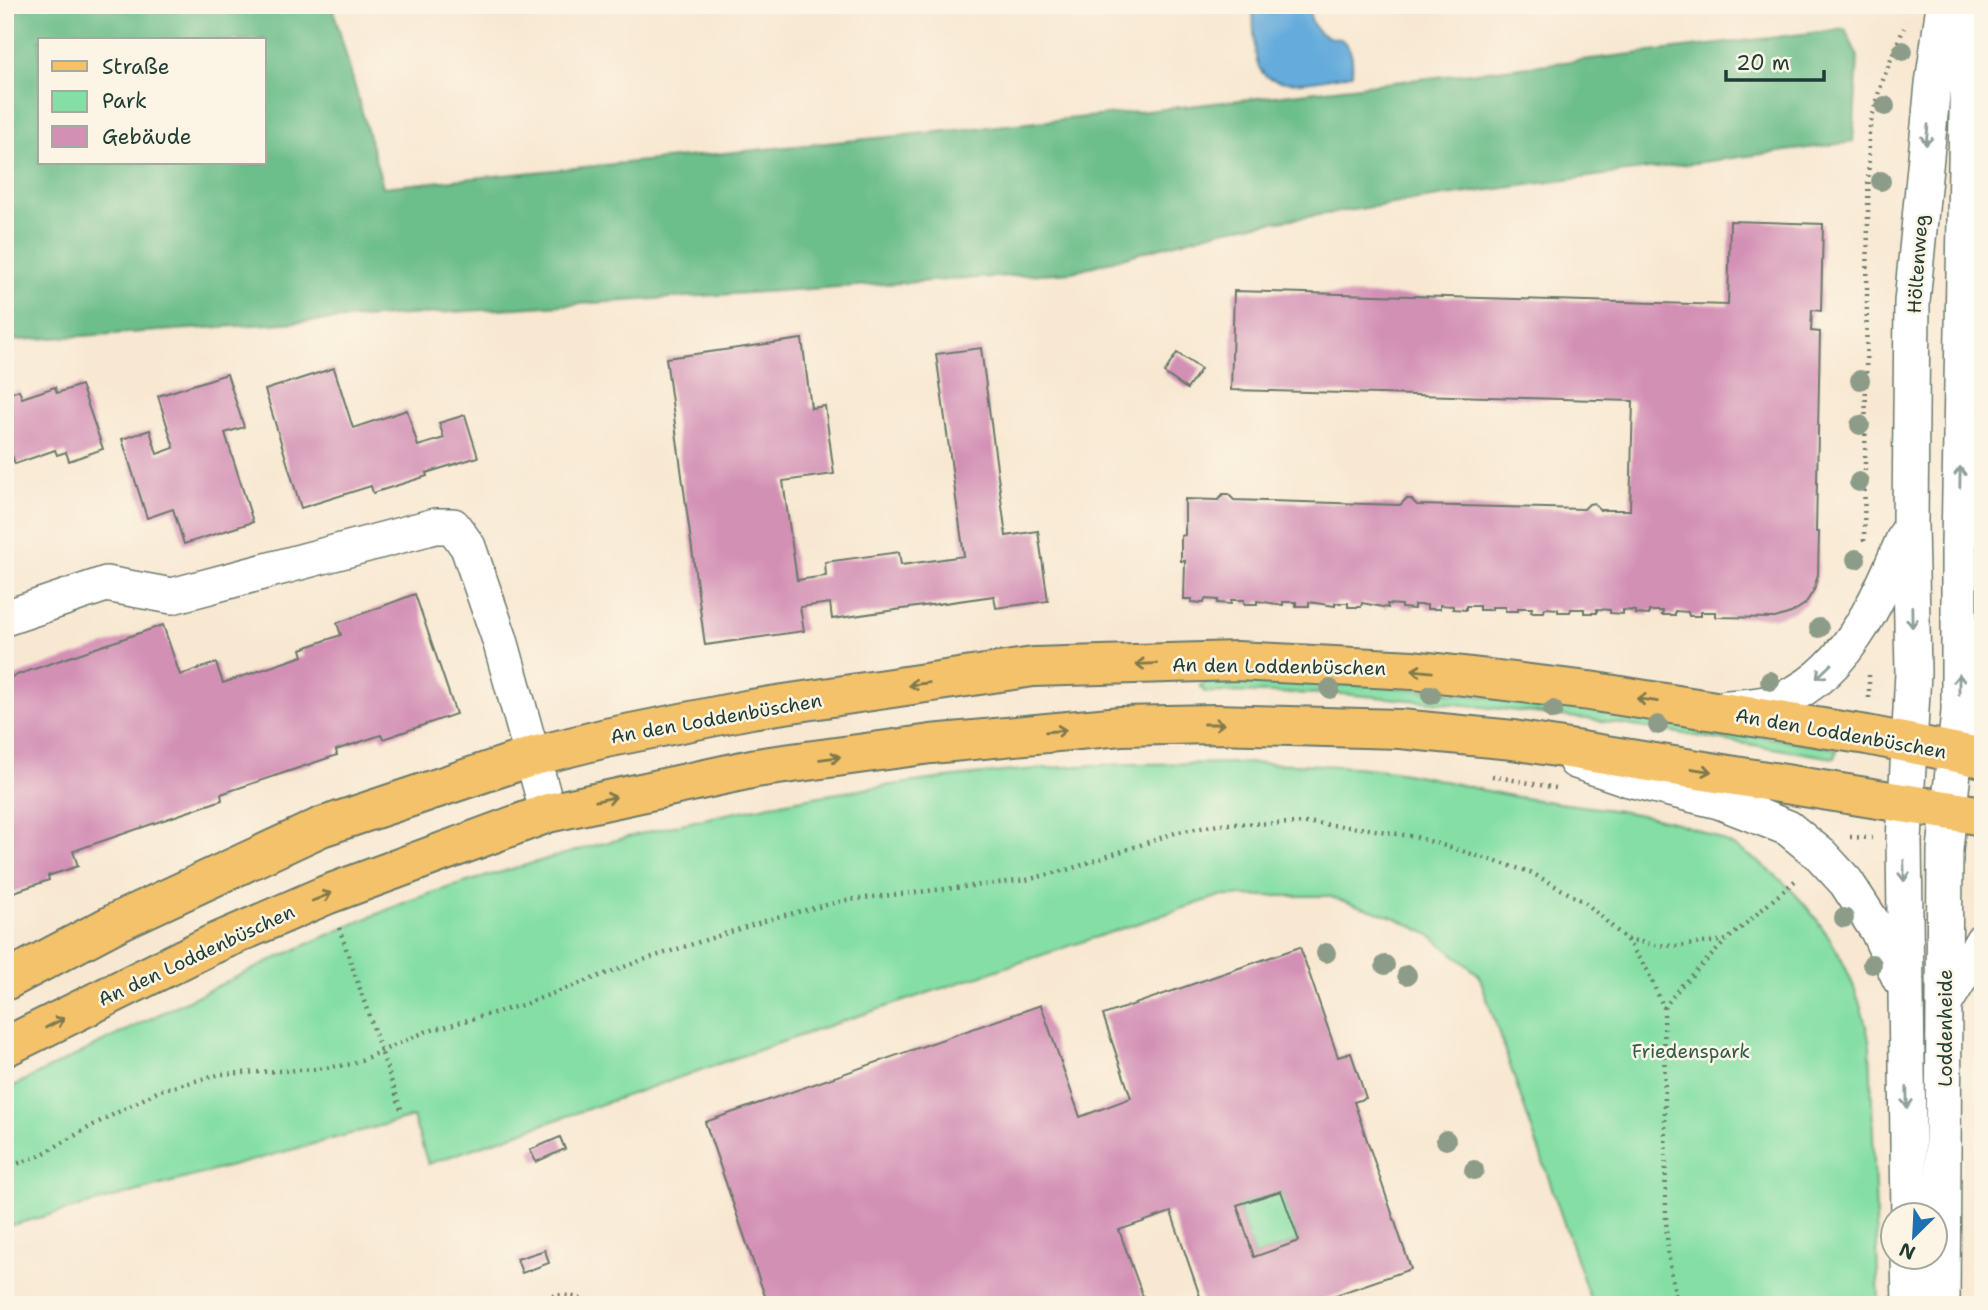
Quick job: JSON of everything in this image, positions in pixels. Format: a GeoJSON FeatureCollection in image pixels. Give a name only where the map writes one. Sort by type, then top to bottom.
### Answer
{"type":"FeatureCollection","features":[{"type":"Feature","properties":{"kind":"main road","name":"An den Loddenbüschen"},"geometry":{"type":"LineString","coordinates":[[5,981],[117,922],[321,827],[534,756],[606,738],[751,709],[1033,667],[1237,661],[1413,670],[1589,691],[1969,755]]}},
{"type":"Feature","properties":{"kind":"main road","name":"An den Loddenbüschen"},"geometry":{"type":"LineString","coordinates":[[5,1048],[211,945],[287,912],[548,813],[756,768],[931,744],[1121,726],[1214,724],[1400,729],[1513,740],[1966,813]]}},
{"type":"Feature","properties":{"kind":"street","name":"Höltenweg"},"geometry":{"type":"LineString","coordinates":[[1908,744],[1913,673],[1910,524],[1912,302],[1931,96],[1944,5]]}},
{"type":"Feature","properties":{"kind":"street"},"geometry":{"type":"LineString","coordinates":[[1969,5],[1972,399],[1959,545],[1959,712],[1969,755]]}},
{"type":"Feature","properties":{"kind":"street"},"geometry":{"type":"LineString","coordinates":[[1912,397],[1972,399]]}},
{"type":"Feature","properties":{"kind":"street","name":"Höltenweg"},"geometry":{"type":"LineString","coordinates":[[1706,710],[1772,702],[1795,692],[1818,677],[1858,632],[1882,592],[1910,524]]}},
{"type":"Feature","properties":{"kind":"street"},"geometry":{"type":"LineString","coordinates":[[5,618],[106,584],[172,596],[435,526],[453,526],[468,547],[500,640],[548,813]]}},
{"type":"Feature","properties":{"kind":"street"},"geometry":{"type":"LineString","coordinates":[[1959,545],[1974,606],[1983,627]]}},
{"type":"Feature","properties":{"kind":"street"},"geometry":{"type":"LineString","coordinates":[[1513,740],[1629,779],[1719,801],[1788,828],[1821,855],[1846,882],[1878,931],[1906,992]]}},
{"type":"Feature","properties":{"kind":"street","name":"Loddenheide"},"geometry":{"type":"LineString","coordinates":[[1908,744],[1904,841],[1909,1202]]}},
{"type":"Feature","properties":{"kind":"street","name":"Loddenheide"},"geometry":{"type":"LineString","coordinates":[[1942,1305],[1945,849],[1966,813],[1969,755]]}},
{"type":"Feature","properties":{"kind":"street"},"geometry":{"type":"LineString","coordinates":[[1946,1001],[1983,940]]}},
{"type":"Feature","properties":{"kind":"street"},"geometry":{"type":"LineString","coordinates":[[1909,1272],[1910,1305]]}},
{"type":"Feature","properties":{"kind":"path"},"geometry":{"type":"LineString","coordinates":[[1864,545],[1869,133],[1880,85],[1908,21]]}},
{"type":"Feature","properties":{"kind":"path"},"geometry":{"type":"LineString","coordinates":[[1486,775],[1562,789]]}},
{"type":"Feature","properties":{"kind":"path"},"geometry":{"type":"LineString","coordinates":[[5,1168],[39,1156],[95,1124],[172,1087],[222,1074],[300,1071],[352,1064],[425,1032],[522,1004],[637,962],[777,917],[846,900],[1026,880],[1070,869],[1178,832],[1224,824],[1313,823],[1416,837],[1530,872],[1586,903],[1626,939],[1647,971],[1664,1008],[1666,1219],[1668,1254],[1677,1305]]}},
{"type":"Feature","properties":{"kind":"path"},"geometry":{"type":"LineString","coordinates":[[1664,1008],[1727,940],[1801,875],[1794,869]]}},
{"type":"Feature","properties":{"kind":"path"},"geometry":{"type":"LineString","coordinates":[[336,917],[402,1112]]}},
{"type":"Feature","properties":{"kind":"path"},"geometry":{"type":"LineString","coordinates":[[1626,939],[1654,945],[1678,946],[1727,940]]}},
{"type":"Feature","properties":{"kind":"path"},"geometry":{"type":"LineString","coordinates":[[1983,1025],[1983,1050]]}},
{"type":"Feature","properties":{"kind":"path"},"geometry":{"type":"LineString","coordinates":[[519,1305],[544,1295],[554,1295],[573,1296],[597,1305]]}},
{"type":"Feature","properties":{"kind":"green space"},"geometry":{"type":"Polygon","coordinates":[[[5,5],[332,5],[383,187],[1147,111],[1845,29],[1858,57],[1853,142],[1445,196],[1226,229],[1072,272],[5,341],[5,5]]]}},
{"type":"Feature","properties":{"kind":"green space"},"geometry":{"type":"Polygon","coordinates":[[[1205,682],[1344,684],[1446,692],[1614,713],[1837,749],[1835,758],[1595,720],[1466,705],[1342,694],[1205,692],[1200,686],[1205,682]]]}},
{"type":"Feature","properties":{"kind":"green space","name":"Friedenspark"},"geometry":{"type":"Polygon","coordinates":[[[1234,763],[1393,771],[1518,797],[1660,819],[1717,838],[1750,857],[1780,880],[1807,907],[1829,937],[1847,971],[1861,1007],[1870,1045],[1879,1305],[1592,1305],[1479,975],[1430,935],[1396,918],[1328,896],[1220,896],[837,1023],[428,1164],[413,1117],[5,1227],[5,1090],[256,968],[409,901],[600,844],[734,812],[803,799],[1009,771],[1098,765],[1234,763]]]}},
{"type":"Feature","properties":{"kind":"green space"},"geometry":{"type":"Polygon","coordinates":[[[1281,1191],[1299,1241],[1254,1257],[1237,1205],[1281,1191]]]}},
{"type":"Feature","properties":{"kind":"water"},"geometry":{"type":"Polygon","coordinates":[[[1253,5],[1308,5],[1317,30],[1321,34],[1341,39],[1348,47],[1352,59],[1352,74],[1315,81],[1286,82],[1274,80],[1264,74],[1256,59],[1253,5]]]}},
{"type":"Feature","properties":{"kind":"building"},"geometry":{"type":"Polygon","coordinates":[[[1730,221],[1823,224],[1821,311],[1812,310],[1811,331],[1820,332],[1816,532],[1819,532],[1818,574],[1814,590],[1805,604],[1791,613],[1775,618],[1715,617],[1715,612],[1701,612],[1701,616],[1689,616],[1688,612],[1675,611],[1675,615],[1662,615],[1663,611],[1649,611],[1649,615],[1623,610],[1623,614],[1610,613],[1610,610],[1597,609],[1597,613],[1584,613],[1584,609],[1558,612],[1558,609],[1545,608],[1544,612],[1531,612],[1532,608],[1505,611],[1505,607],[1479,610],[1479,606],[1466,606],[1466,610],[1440,605],[1440,609],[1427,609],[1427,605],[1414,605],[1414,609],[1387,604],[1388,608],[1362,603],[1361,607],[1348,607],[1348,603],[1335,603],[1335,606],[1309,602],[1309,606],[1296,606],[1296,602],[1283,602],[1283,605],[1257,601],[1257,604],[1244,604],[1244,600],[1231,600],[1231,604],[1217,603],[1218,600],[1205,599],[1204,603],[1184,599],[1185,561],[1181,561],[1181,536],[1185,535],[1185,499],[1218,500],[1223,494],[1228,494],[1234,500],[1400,505],[1406,499],[1411,499],[1417,505],[1584,509],[1594,503],[1600,510],[1630,510],[1633,401],[1231,390],[1234,291],[1728,305],[1730,221]]]}},
{"type":"Feature","properties":{"kind":"building"},"geometry":{"type":"Polygon","coordinates":[[[802,339],[811,408],[825,406],[834,474],[783,481],[797,580],[826,576],[825,562],[899,552],[901,565],[964,556],[936,354],[981,348],[1006,536],[1038,531],[1048,601],[996,608],[994,596],[832,619],[830,603],[800,607],[804,631],[705,645],[666,358],[802,339]]]}},
{"type":"Feature","properties":{"kind":"building"},"geometry":{"type":"Polygon","coordinates":[[[1177,353],[1201,369],[1187,389],[1164,373],[1177,353]]]}},
{"type":"Feature","properties":{"kind":"building"},"geometry":{"type":"Polygon","coordinates":[[[334,368],[353,428],[407,410],[418,446],[444,438],[439,423],[465,415],[478,457],[373,493],[371,486],[301,508],[265,390],[334,368]]]}},
{"type":"Feature","properties":{"kind":"building"},"geometry":{"type":"Polygon","coordinates":[[[227,374],[244,427],[225,433],[253,522],[184,544],[173,509],[147,518],[122,439],[150,430],[157,454],[174,448],[158,396],[227,374]]]}},
{"type":"Feature","properties":{"kind":"building"},"geometry":{"type":"Polygon","coordinates":[[[81,385],[103,449],[69,461],[66,452],[57,455],[55,450],[15,464],[5,435],[5,395],[19,390],[22,398],[55,387],[57,393],[81,385]]]}},
{"type":"Feature","properties":{"kind":"building"},"geometry":{"type":"Polygon","coordinates":[[[415,594],[456,714],[383,739],[381,735],[336,750],[337,755],[221,794],[222,800],[73,851],[78,866],[48,876],[49,880],[5,895],[5,715],[8,714],[5,706],[5,679],[163,625],[180,675],[216,663],[223,683],[303,656],[301,649],[341,635],[337,623],[415,594]]]}},
{"type":"Feature","properties":{"kind":"building"},"geometry":{"type":"Polygon","coordinates":[[[1300,947],[1338,1057],[1351,1053],[1366,1098],[1354,1102],[1411,1269],[1307,1305],[1203,1305],[1171,1212],[1119,1230],[1146,1305],[768,1305],[705,1122],[1041,1005],[1080,1117],[1131,1098],[1103,1015],[1300,947]],[[1281,1191],[1237,1205],[1254,1257],[1299,1241],[1281,1191]]]}},
{"type":"Feature","properties":{"kind":"building"},"geometry":{"type":"Polygon","coordinates":[[[560,1137],[565,1149],[536,1162],[530,1150],[560,1137]]]}},
{"type":"Feature","properties":{"kind":"building"},"geometry":{"type":"Polygon","coordinates":[[[545,1250],[549,1263],[522,1273],[517,1259],[545,1250]]]}}]}
